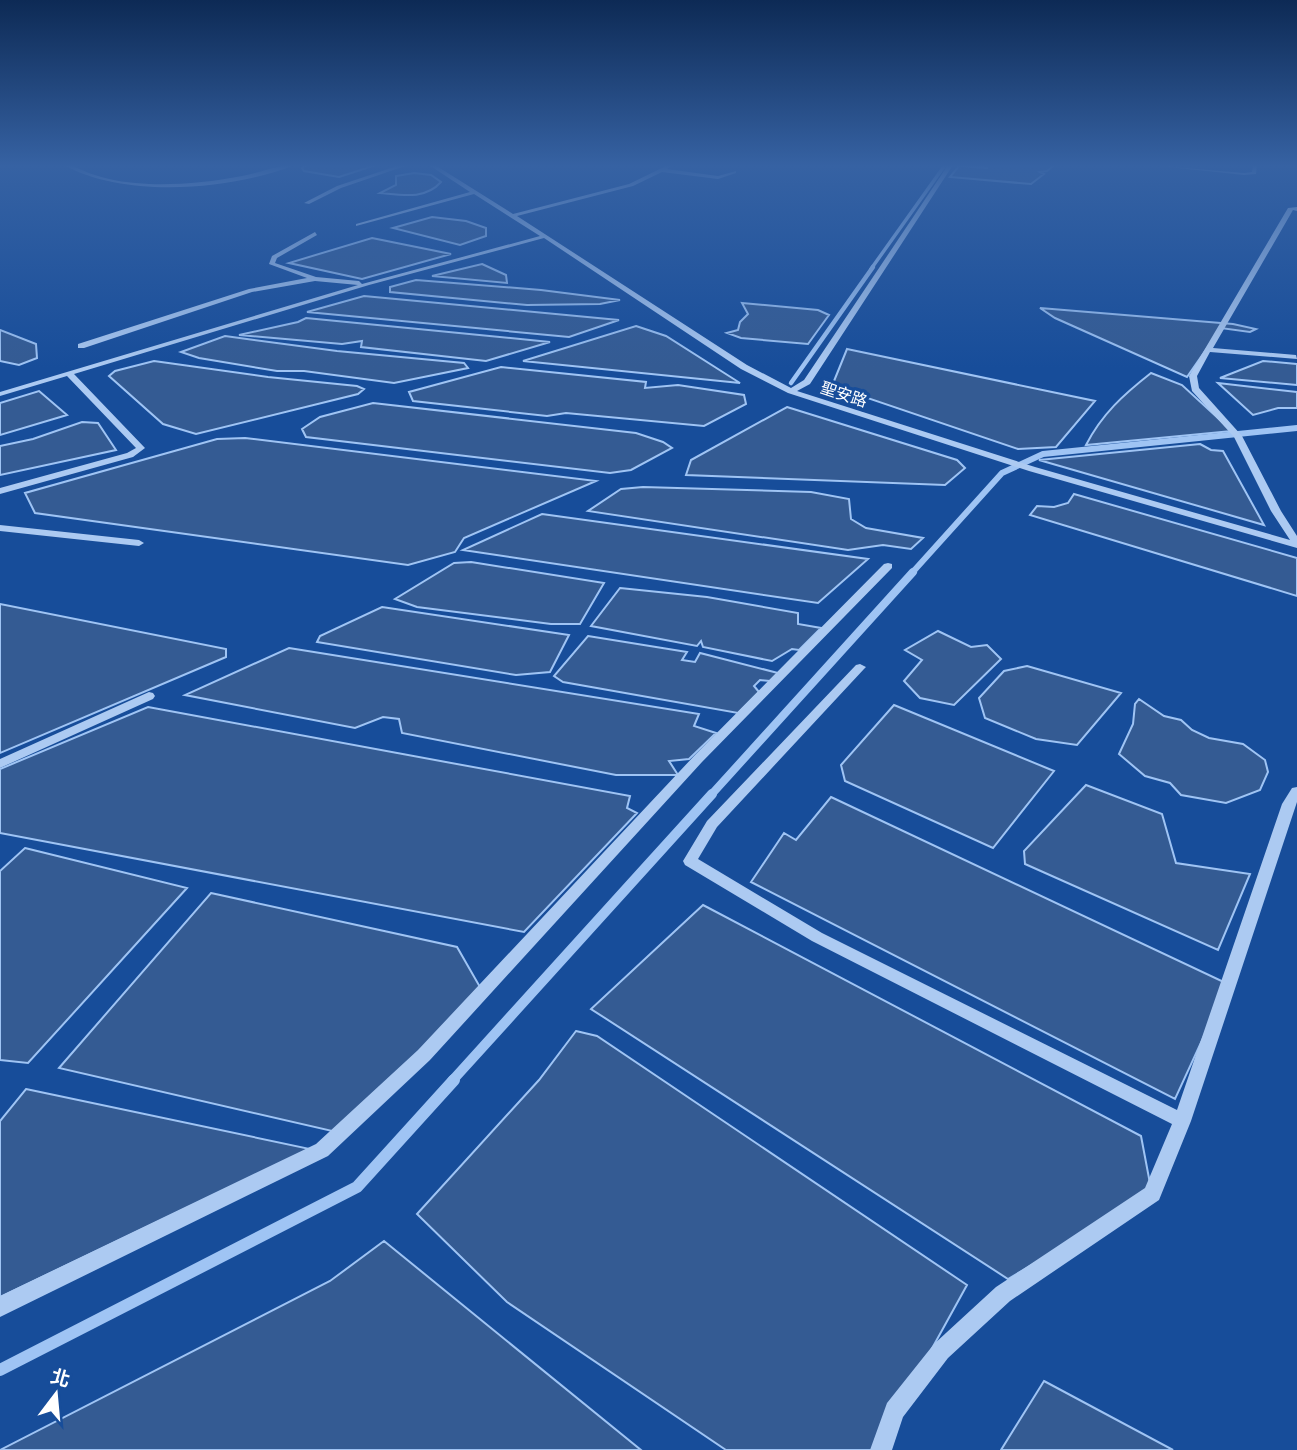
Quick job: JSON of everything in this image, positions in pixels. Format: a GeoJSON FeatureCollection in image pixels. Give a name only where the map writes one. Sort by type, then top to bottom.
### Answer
{"type":"FeatureCollection","features":[{"type":"Feature","properties":{"kind":"street","name":"聖安路"},"geometry":{"type":"LineString","coordinates":[[540,233],[744,367],[791,391],[1032,469],[1297,544]]}},
{"type":"Feature","properties":{"kind":"street"},"geometry":{"type":"LineString","coordinates":[[791,391],[807,382],[906,233]]}},
{"type":"Feature","properties":{"kind":"street"},"geometry":{"type":"LineString","coordinates":[[1277,233],[1193,376],[1195,390],[1238,436],[1276,511],[1297,544]]}},
{"type":"Feature","properties":{"kind":"street"},"geometry":{"type":"LineString","coordinates":[[315,234],[274,257],[272,264],[315,279],[366,284]]}},
{"type":"Feature","properties":{"kind":"street"},"geometry":{"type":"LineString","coordinates":[[0,394],[366,284],[545,236]]}},
{"type":"Feature","properties":{"kind":"street"},"geometry":{"type":"LineString","coordinates":[[81,346],[251,290],[315,279]]}},
{"type":"Feature","properties":{"kind":"street"},"geometry":{"type":"LineString","coordinates":[[1208,350],[1296,357]]}},
{"type":"Feature","properties":{"kind":"street"},"geometry":{"type":"LineString","coordinates":[[0,528],[139,543]]}},
{"type":"Feature","properties":{"kind":"street"},"geometry":{"type":"LineString","coordinates":[[0,1307],[322,1150],[424,1055],[698,758],[888,566]]}},
{"type":"Feature","properties":{"kind":"street"},"geometry":{"type":"LineString","coordinates":[[860,667],[712,824],[690,861],[817,937],[1182,1121]]}},
{"type":"Feature","properties":{"kind":"street"},"geometry":{"type":"LineString","coordinates":[[0,764],[149,696]]}},
{"type":"Feature","properties":{"kind":"lane"},"geometry":{"type":"LineString","coordinates":[[0,491],[130,454],[141,448],[68,373]]}},
{"type":"Feature","properties":{"kind":"lane"},"geometry":{"type":"LineString","coordinates":[[881,1450],[895,1411],[941,1351],[1003,1294],[1152,1194],[1182,1121],[1289,804],[1297,791]]}},
{"type":"Feature","properties":{"kind":"water"},"geometry":{"type":"Polygon","coordinates":[[[411,233],[486,233],[486,236],[460,245],[411,233]]]}},
{"type":"Feature","properties":{"kind":"water"},"geometry":{"type":"Polygon","coordinates":[[[372,238],[451,254],[362,279],[289,263],[372,238]]]}},
{"type":"Feature","properties":{"kind":"water"},"geometry":{"type":"Polygon","coordinates":[[[482,264],[506,275],[507,283],[432,276],[482,264]]]}},
{"type":"Feature","properties":{"kind":"water"},"geometry":{"type":"Polygon","coordinates":[[[416,280],[541,290],[620,300],[600,304],[527,305],[390,292],[390,287],[416,280]]]}},
{"type":"Feature","properties":{"kind":"water"},"geometry":{"type":"Polygon","coordinates":[[[364,296],[619,320],[569,337],[307,312],[364,296]]]}},
{"type":"Feature","properties":{"kind":"water"},"geometry":{"type":"Polygon","coordinates":[[[742,303],[818,310],[829,315],[808,344],[741,338],[727,333],[738,330],[740,322],[748,314],[742,303]]]}},
{"type":"Feature","properties":{"kind":"water"},"geometry":{"type":"Polygon","coordinates":[[[1040,308],[1233,324],[1256,329],[1250,332],[1221,328],[1187,377],[1055,318],[1040,308]]]}},
{"type":"Feature","properties":{"kind":"water"},"geometry":{"type":"Polygon","coordinates":[[[306,318],[550,342],[486,361],[361,347],[362,341],[342,344],[239,335],[306,318]]]}},
{"type":"Feature","properties":{"kind":"water"},"geometry":{"type":"Polygon","coordinates":[[[636,326],[666,336],[740,383],[523,361],[636,326]]]}},
{"type":"Feature","properties":{"kind":"water"},"geometry":{"type":"Polygon","coordinates":[[[0,330],[36,344],[37,358],[19,365],[0,361],[0,330]]]}},
{"type":"Feature","properties":{"kind":"water"},"geometry":{"type":"Polygon","coordinates":[[[225,336],[337,351],[464,363],[468,368],[394,383],[304,371],[277,371],[199,358],[181,352],[225,336]]]}},
{"type":"Feature","properties":{"kind":"water"},"geometry":{"type":"Polygon","coordinates":[[[847,349],[1095,401],[1056,447],[1018,449],[832,386],[847,349]]]}},
{"type":"Feature","properties":{"kind":"water"},"geometry":{"type":"Polygon","coordinates":[[[154,361],[364,389],[358,394],[196,434],[163,424],[109,376],[115,371],[154,361]]]}},
{"type":"Feature","properties":{"kind":"water"},"geometry":{"type":"Polygon","coordinates":[[[1263,361],[1297,364],[1297,385],[1220,378],[1263,361]]]}},
{"type":"Feature","properties":{"kind":"water"},"geometry":{"type":"Polygon","coordinates":[[[501,367],[646,382],[645,388],[678,385],[744,395],[746,404],[704,426],[566,413],[547,416],[413,401],[409,392],[501,367]]]}},
{"type":"Feature","properties":{"kind":"water"},"geometry":{"type":"Polygon","coordinates":[[[1151,373],[1182,385],[1232,431],[1086,445],[1114,406],[1151,373]]]}},
{"type":"Feature","properties":{"kind":"water"},"geometry":{"type":"Polygon","coordinates":[[[1218,383],[1297,392],[1297,408],[1278,408],[1253,415],[1218,383]]]}},
{"type":"Feature","properties":{"kind":"water"},"geometry":{"type":"Polygon","coordinates":[[[39,391],[67,415],[0,435],[0,403],[39,391]]]}},
{"type":"Feature","properties":{"kind":"water"},"geometry":{"type":"Polygon","coordinates":[[[373,403],[636,433],[672,448],[631,470],[610,473],[306,437],[302,429],[320,417],[373,403]]]}},
{"type":"Feature","properties":{"kind":"water"},"geometry":{"type":"Polygon","coordinates":[[[787,407],[957,460],[965,468],[945,485],[686,475],[691,460],[787,407]]]}},
{"type":"Feature","properties":{"kind":"water"},"geometry":{"type":"Polygon","coordinates":[[[82,422],[98,423],[116,450],[0,475],[0,446],[33,439],[82,422]]]}},
{"type":"Feature","properties":{"kind":"water"},"geometry":{"type":"Polygon","coordinates":[[[245,438],[596,481],[464,538],[455,552],[408,565],[35,513],[25,493],[217,439],[245,438]]]}},
{"type":"Feature","properties":{"kind":"water"},"geometry":{"type":"Polygon","coordinates":[[[1200,444],[1211,450],[1223,451],[1264,525],[1039,460],[1200,444]]]}},
{"type":"Feature","properties":{"kind":"water"},"geometry":{"type":"Polygon","coordinates":[[[643,487],[811,492],[849,499],[851,519],[866,528],[923,538],[911,549],[883,545],[848,550],[588,511],[621,489],[643,487]]]}},
{"type":"Feature","properties":{"kind":"water"},"geometry":{"type":"Polygon","coordinates":[[[1074,494],[1297,558],[1297,596],[1030,515],[1037,506],[1054,507],[1068,503],[1074,494]]]}},
{"type":"Feature","properties":{"kind":"water"},"geometry":{"type":"Polygon","coordinates":[[[542,514],[868,559],[818,603],[463,550],[542,514]]]}},
{"type":"Feature","properties":{"kind":"water"},"geometry":{"type":"Polygon","coordinates":[[[471,562],[604,583],[580,624],[551,624],[417,607],[395,599],[454,563],[471,562]]]}},
{"type":"Feature","properties":{"kind":"water"},"geometry":{"type":"Polygon","coordinates":[[[620,588],[707,597],[798,613],[798,624],[821,628],[799,650],[792,649],[772,661],[703,647],[701,641],[697,646],[591,626],[620,588]]]}},
{"type":"Feature","properties":{"kind":"water"},"geometry":{"type":"Polygon","coordinates":[[[0,604],[226,649],[226,657],[0,753],[0,604]]]}},
{"type":"Feature","properties":{"kind":"water"},"geometry":{"type":"Polygon","coordinates":[[[382,607],[569,635],[550,672],[516,675],[317,642],[320,636],[382,607]]]}},
{"type":"Feature","properties":{"kind":"water"},"geometry":{"type":"Polygon","coordinates":[[[938,631],[971,647],[987,645],[1001,659],[954,705],[920,698],[904,681],[922,660],[905,650],[938,631]]]}},
{"type":"Feature","properties":{"kind":"water"},"geometry":{"type":"Polygon","coordinates":[[[588,636],[687,652],[682,660],[695,662],[700,653],[778,673],[770,681],[760,680],[754,686],[759,692],[738,713],[563,682],[554,676],[588,636]]]}},
{"type":"Feature","properties":{"kind":"water"},"geometry":{"type":"Polygon","coordinates":[[[289,648],[699,714],[694,726],[716,733],[689,759],[669,761],[678,775],[616,775],[402,733],[399,719],[383,717],[355,728],[185,695],[289,648]]]}},
{"type":"Feature","properties":{"kind":"water"},"geometry":{"type":"Polygon","coordinates":[[[1027,666],[1121,693],[1077,745],[1036,739],[985,718],[979,698],[1004,671],[1027,666]]]}},
{"type":"Feature","properties":{"kind":"water"},"geometry":{"type":"Polygon","coordinates":[[[1139,699],[1164,716],[1181,720],[1192,730],[1209,738],[1243,744],[1265,760],[1268,772],[1260,790],[1226,803],[1181,795],[1170,783],[1145,776],[1119,754],[1133,724],[1135,704],[1139,699]]]}},
{"type":"Feature","properties":{"kind":"water"},"geometry":{"type":"Polygon","coordinates":[[[894,705],[1054,771],[993,848],[845,781],[841,765],[894,705]]]}},
{"type":"Feature","properties":{"kind":"water"},"geometry":{"type":"Polygon","coordinates":[[[148,707],[630,796],[627,808],[637,813],[524,932],[0,833],[0,769],[148,707]]]}},
{"type":"Feature","properties":{"kind":"water"},"geometry":{"type":"Polygon","coordinates":[[[1086,785],[1162,814],[1176,863],[1250,874],[1218,950],[1025,864],[1024,851],[1086,785]]]}},
{"type":"Feature","properties":{"kind":"water"},"geometry":{"type":"Polygon","coordinates":[[[831,797],[1228,984],[1175,1099],[751,882],[784,833],[796,840],[831,797]]]}},
{"type":"Feature","properties":{"kind":"water"},"geometry":{"type":"Polygon","coordinates":[[[25,848],[187,888],[28,1063],[0,1060],[0,871],[25,848]]]}},
{"type":"Feature","properties":{"kind":"water"},"geometry":{"type":"Polygon","coordinates":[[[211,893],[457,947],[480,987],[345,1134],[59,1068],[211,893]]]}},
{"type":"Feature","properties":{"kind":"water"},"geometry":{"type":"Polygon","coordinates":[[[703,905],[1141,1136],[1152,1194],[1008,1279],[591,1009],[703,905]]]}},
{"type":"Feature","properties":{"kind":"water"},"geometry":{"type":"Polygon","coordinates":[[[576,1031],[597,1036],[967,1285],[876,1450],[726,1450],[507,1302],[417,1214],[539,1080],[576,1031]]]}},
{"type":"Feature","properties":{"kind":"water"},"geometry":{"type":"Polygon","coordinates":[[[26,1089],[310,1149],[0,1297],[0,1121],[26,1089]]]}},
{"type":"Feature","properties":{"kind":"water"},"geometry":{"type":"Polygon","coordinates":[[[384,1241],[641,1450],[0,1450],[330,1281],[384,1241]]]}},
{"type":"Feature","properties":{"kind":"water"},"geometry":{"type":"Polygon","coordinates":[[[1044,1381],[1173,1450],[1001,1450],[1044,1381]]]}},
{"type":"Feature","properties":{"kind":"waterway"},"geometry":{"type":"LineString","coordinates":[[871,269],[897,233]]}},
{"type":"Feature","properties":{"kind":"waterway"},"geometry":{"type":"LineString","coordinates":[[791,383],[873,267]]}},
{"type":"Feature","properties":{"kind":"waterway"},"geometry":{"type":"LineString","coordinates":[[911,574],[1002,473],[1043,454],[1297,428]]}},
{"type":"Feature","properties":{"kind":"waterway"},"geometry":{"type":"LineString","coordinates":[[711,795],[913,572]]}},
{"type":"Feature","properties":{"kind":"waterway"},"geometry":{"type":"LineString","coordinates":[[452,1081],[712,794]]}},
{"type":"Feature","properties":{"kind":"waterway"},"geometry":{"type":"LineString","coordinates":[[0,1370],[357,1187],[454,1080]]}}]}
